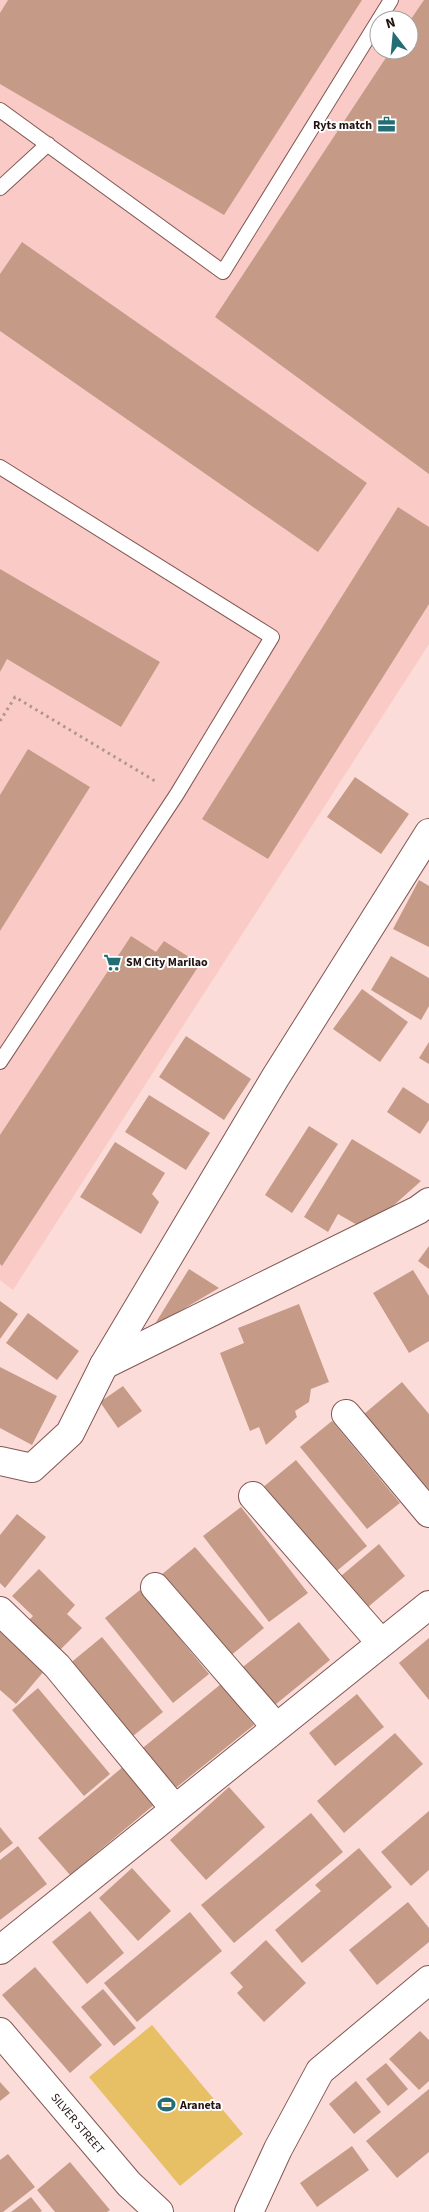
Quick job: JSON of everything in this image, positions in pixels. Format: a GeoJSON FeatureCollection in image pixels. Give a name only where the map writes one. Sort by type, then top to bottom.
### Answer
{"type":"FeatureCollection","features":[{"type":"Feature","properties":{"kind":"street"},"geometry":{"type":"LineString","coordinates":[[0,1461],[32,1468],[70,1433],[104,1365],[275,1078],[429,833]]}},
{"type":"Feature","properties":{"kind":"street"},"geometry":{"type":"LineString","coordinates":[[104,1365],[418,1210],[429,1202]]}},
{"type":"Feature","properties":{"kind":"street"},"geometry":{"type":"LineString","coordinates":[[346,1414],[429,1513]]}},
{"type":"Feature","properties":{"kind":"street"},"geometry":{"type":"LineString","coordinates":[[253,1496],[381,1643]]}},
{"type":"Feature","properties":{"kind":"street"},"geometry":{"type":"LineString","coordinates":[[155,1587],[276,1727]]}},
{"type":"Feature","properties":{"kind":"street"},"geometry":{"type":"LineString","coordinates":[[0,1950],[429,1605]]}},
{"type":"Feature","properties":{"kind":"street"},"geometry":{"type":"LineString","coordinates":[[0,1612],[58,1666],[176,1808]]}},
{"type":"Feature","properties":{"kind":"street"},"geometry":{"type":"LineString","coordinates":[[249,2212],[278,2149],[320,2070],[429,1980]]}},
{"type":"Feature","properties":{"kind":"street","name":"SILVER STREET"},"geometry":{"type":"LineString","coordinates":[[0,2032],[129,2184],[159,2212]]}},
{"type":"Feature","properties":{"kind":"lane"},"geometry":{"type":"LineString","coordinates":[[0,110],[223,272],[391,0]]}},
{"type":"Feature","properties":{"kind":"lane"},"geometry":{"type":"LineString","coordinates":[[0,188],[48,144]]}},
{"type":"Feature","properties":{"kind":"lane"},"geometry":{"type":"LineString","coordinates":[[0,467],[272,637],[176,794],[2,1056]]}},
{"type":"Feature","properties":{"kind":"path"},"geometry":{"type":"LineString","coordinates":[[0,721],[15,697],[176,794]]}},
{"type":"Feature","properties":{"kind":"shaded area","name":"SM City Marilao"},"geometry":{"type":"Polygon","coordinates":[[[0,0],[429,0],[429,644],[13,1290],[0,1280],[0,0]]]}},
{"type":"Feature","properties":{"kind":"shaded area","name":"Araneta"},"geometry":{"type":"Polygon","coordinates":[[[152,2025],[243,2134],[180,2186],[89,2077],[152,2025]]]}},
{"type":"Feature","properties":{"kind":"building"},"geometry":{"type":"Polygon","coordinates":[[[8,0],[362,0],[224,215],[0,84],[0,13],[8,0]]]}},
{"type":"Feature","properties":{"kind":"building"},"geometry":{"type":"Polygon","coordinates":[[[424,0],[429,0],[429,474],[215,317],[384,60],[419,60],[419,10],[417,10],[424,0]]]}},
{"type":"Feature","properties":{"kind":"building"},"geometry":{"type":"Polygon","coordinates":[[[22,242],[367,483],[318,552],[0,331],[0,274],[22,242]]]}},
{"type":"Feature","properties":{"kind":"building"},"geometry":{"type":"Polygon","coordinates":[[[398,507],[429,527],[429,604],[268,859],[202,819],[398,507]]]}},
{"type":"Feature","properties":{"kind":"building"},"geometry":{"type":"Polygon","coordinates":[[[0,569],[160,662],[121,727],[7,659],[0,672],[0,569]]]}},
{"type":"Feature","properties":{"kind":"building"},"geometry":{"type":"Polygon","coordinates":[[[28,749],[90,787],[0,931],[0,795],[28,749]]]}},
{"type":"Feature","properties":{"kind":"building"},"geometry":{"type":"Polygon","coordinates":[[[355,777],[409,814],[381,854],[327,817],[355,777]]]}},
{"type":"Feature","properties":{"kind":"building"},"geometry":{"type":"Polygon","coordinates":[[[419,880],[429,886],[429,947],[393,929],[419,880]]]}},
{"type":"Feature","properties":{"kind":"building"},"geometry":{"type":"Polygon","coordinates":[[[131,936],[156,952],[164,941],[200,964],[2,1266],[0,1264],[0,1135],[131,936]]]}},
{"type":"Feature","properties":{"kind":"building"},"geometry":{"type":"Polygon","coordinates":[[[391,956],[429,978],[429,1006],[421,1020],[371,990],[391,956]]]}},
{"type":"Feature","properties":{"kind":"building"},"geometry":{"type":"Polygon","coordinates":[[[362,989],[408,1022],[380,1062],[333,1029],[362,989]]]}},
{"type":"Feature","properties":{"kind":"building"},"geometry":{"type":"Polygon","coordinates":[[[186,1036],[251,1079],[224,1120],[159,1077],[186,1036]]]}},
{"type":"Feature","properties":{"kind":"building"},"geometry":{"type":"Polygon","coordinates":[[[429,1042],[429,1064],[419,1058],[429,1042]]]}},
{"type":"Feature","properties":{"kind":"building"},"geometry":{"type":"Polygon","coordinates":[[[403,1087],[429,1104],[429,1120],[420,1134],[387,1112],[403,1087]]]}},
{"type":"Feature","properties":{"kind":"building"},"geometry":{"type":"Polygon","coordinates":[[[149,1095],[210,1133],[186,1170],[125,1132],[149,1095]]]}},
{"type":"Feature","properties":{"kind":"building"},"geometry":{"type":"Polygon","coordinates":[[[309,1126],[338,1144],[292,1213],[265,1195],[309,1126]]]}},
{"type":"Feature","properties":{"kind":"building"},"geometry":{"type":"Polygon","coordinates":[[[352,1139],[421,1181],[366,1230],[338,1214],[328,1232],[304,1217],[352,1139]]]}},
{"type":"Feature","properties":{"kind":"building"},"geometry":{"type":"Polygon","coordinates":[[[115,1142],[165,1173],[152,1194],[159,1202],[141,1234],[80,1197],[115,1142]]]}},
{"type":"Feature","properties":{"kind":"building"},"geometry":{"type":"Polygon","coordinates":[[[429,1246],[429,1269],[418,1261],[429,1246]]]}},
{"type":"Feature","properties":{"kind":"building"},"geometry":{"type":"Polygon","coordinates":[[[189,1269],[219,1288],[153,1327],[189,1269]]]}},
{"type":"Feature","properties":{"kind":"building"},"geometry":{"type":"Polygon","coordinates":[[[413,1270],[429,1296],[429,1341],[409,1353],[373,1293],[413,1270]]]}},
{"type":"Feature","properties":{"kind":"building"},"geometry":{"type":"Polygon","coordinates":[[[0,1301],[18,1314],[0,1339],[0,1301]]]}},
{"type":"Feature","properties":{"kind":"building"},"geometry":{"type":"Polygon","coordinates":[[[299,1304],[329,1382],[311,1389],[309,1402],[295,1411],[297,1417],[266,1445],[259,1427],[250,1431],[220,1353],[244,1343],[238,1328],[299,1304]]]}},
{"type":"Feature","properties":{"kind":"building"},"geometry":{"type":"Polygon","coordinates":[[[28,1313],[79,1351],[57,1380],[6,1343],[28,1313]]]}},
{"type":"Feature","properties":{"kind":"building"},"geometry":{"type":"Polygon","coordinates":[[[0,1367],[57,1396],[32,1445],[0,1428],[0,1367]]]}},
{"type":"Feature","properties":{"kind":"building"},"geometry":{"type":"Polygon","coordinates":[[[402,1382],[429,1414],[429,1491],[364,1414],[402,1382]]]}},
{"type":"Feature","properties":{"kind":"building"},"geometry":{"type":"Polygon","coordinates":[[[123,1386],[142,1411],[118,1428],[100,1402],[123,1386]]]}},
{"type":"Feature","properties":{"kind":"building"},"geometry":{"type":"Polygon","coordinates":[[[332,1421],[400,1503],[367,1529],[300,1447],[332,1421]]]}},
{"type":"Feature","properties":{"kind":"building"},"geometry":{"type":"Polygon","coordinates":[[[296,1460],[367,1546],[333,1574],[262,1488],[296,1460]]]}},
{"type":"Feature","properties":{"kind":"building"},"geometry":{"type":"Polygon","coordinates":[[[241,1507],[308,1593],[269,1622],[203,1536],[241,1507]]]}},
{"type":"Feature","properties":{"kind":"building"},"geometry":{"type":"Polygon","coordinates":[[[17,1514],[46,1537],[5,1588],[0,1583],[0,1535],[17,1514]]]}},
{"type":"Feature","properties":{"kind":"building"},"geometry":{"type":"Polygon","coordinates":[[[379,1544],[405,1576],[362,1612],[335,1581],[379,1544]]]}},
{"type":"Feature","properties":{"kind":"building"},"geometry":{"type":"Polygon","coordinates":[[[195,1547],[264,1628],[229,1657],[161,1575],[195,1547]]]}},
{"type":"Feature","properties":{"kind":"building"},"geometry":{"type":"Polygon","coordinates":[[[39,1569],[75,1605],[67,1614],[82,1628],[54,1656],[24,1625],[33,1616],[12,1596],[39,1569]]]}},
{"type":"Feature","properties":{"kind":"building"},"geometry":{"type":"Polygon","coordinates":[[[140,1590],[209,1674],[173,1703],[105,1618],[140,1590]]]}},
{"type":"Feature","properties":{"kind":"building"},"geometry":{"type":"Polygon","coordinates":[[[0,1620],[50,1664],[16,1704],[0,1690],[0,1620]]]}},
{"type":"Feature","properties":{"kind":"building"},"geometry":{"type":"Polygon","coordinates":[[[299,1622],[330,1660],[270,1709],[239,1670],[299,1622]]]}},
{"type":"Feature","properties":{"kind":"building"},"geometry":{"type":"Polygon","coordinates":[[[102,1637],[163,1712],[128,1740],[68,1665],[102,1637]]]}},
{"type":"Feature","properties":{"kind":"building"},"geometry":{"type":"Polygon","coordinates":[[[429,1638],[429,1700],[399,1663],[429,1638]]]}},
{"type":"Feature","properties":{"kind":"building"},"geometry":{"type":"Polygon","coordinates":[[[221,1684],[254,1725],[172,1791],[139,1751],[221,1684]]]}},
{"type":"Feature","properties":{"kind":"building"},"geometry":{"type":"Polygon","coordinates":[[[38,1688],[110,1774],[84,1796],[12,1710],[38,1688]]]}},
{"type":"Feature","properties":{"kind":"building"},"geometry":{"type":"Polygon","coordinates":[[[357,1694],[384,1727],[335,1766],[309,1733],[357,1694]]]}},
{"type":"Feature","properties":{"kind":"building"},"geometry":{"type":"Polygon","coordinates":[[[395,1733],[423,1764],[344,1833],[317,1801],[395,1733]]]}},
{"type":"Feature","properties":{"kind":"building"},"geometry":{"type":"Polygon","coordinates":[[[124,1766],[155,1804],[70,1875],[38,1838],[124,1766]]]}},
{"type":"Feature","properties":{"kind":"building"},"geometry":{"type":"Polygon","coordinates":[[[229,1787],[265,1827],[206,1880],[170,1840],[229,1787]]]}},
{"type":"Feature","properties":{"kind":"building"},"geometry":{"type":"Polygon","coordinates":[[[429,1811],[429,1870],[411,1886],[381,1852],[429,1811]]]}},
{"type":"Feature","properties":{"kind":"building"},"geometry":{"type":"Polygon","coordinates":[[[311,1813],[343,1852],[234,1943],[201,1905],[311,1813]]]}},
{"type":"Feature","properties":{"kind":"building"},"geometry":{"type":"Polygon","coordinates":[[[0,1827],[13,1843],[0,1853],[0,1827]]]}},
{"type":"Feature","properties":{"kind":"building"},"geometry":{"type":"Polygon","coordinates":[[[18,1846],[47,1884],[0,1920],[0,1860],[18,1846]]]}},
{"type":"Feature","properties":{"kind":"building"},"geometry":{"type":"Polygon","coordinates":[[[359,1848],[392,1887],[302,1963],[275,1930],[321,1891],[315,1885],[359,1848]]]}},
{"type":"Feature","properties":{"kind":"building"},"geometry":{"type":"Polygon","coordinates":[[[132,1868],[171,1911],[138,1941],[99,1898],[132,1868]]]}},
{"type":"Feature","properties":{"kind":"building"},"geometry":{"type":"Polygon","coordinates":[[[408,1902],[429,1928],[429,1942],[377,1985],[349,1950],[408,1902]]]}},
{"type":"Feature","properties":{"kind":"building"},"geometry":{"type":"Polygon","coordinates":[[[90,1911],[124,1953],[87,1984],[52,1942],[90,1911]]]}},
{"type":"Feature","properties":{"kind":"building"},"geometry":{"type":"Polygon","coordinates":[[[190,1912],[222,1951],[137,2022],[104,1983],[190,1912]]]}},
{"type":"Feature","properties":{"kind":"building"},"geometry":{"type":"Polygon","coordinates":[[[266,1940],[306,1983],[264,2022],[237,1993],[243,1987],[230,1973],[266,1940]]]}},
{"type":"Feature","properties":{"kind":"building"},"geometry":{"type":"Polygon","coordinates":[[[35,1967],[102,2045],[70,2073],[2,1995],[35,1967]]]}},
{"type":"Feature","properties":{"kind":"building"},"geometry":{"type":"Polygon","coordinates":[[[103,1989],[136,2028],[114,2046],[81,2007],[103,1989]]]}},
{"type":"Feature","properties":{"kind":"building"},"geometry":{"type":"Polygon","coordinates":[[[420,2031],[429,2040],[429,2081],[419,2090],[389,2059],[420,2031]]]}},
{"type":"Feature","properties":{"kind":"building"},"geometry":{"type":"Polygon","coordinates":[[[386,2063],[408,2089],[388,2106],[366,2079],[386,2063]]]}},
{"type":"Feature","properties":{"kind":"building"},"geometry":{"type":"Polygon","coordinates":[[[356,2081],[381,2112],[354,2134],[329,2104],[356,2081]]]}},
{"type":"Feature","properties":{"kind":"building"},"geometry":{"type":"Polygon","coordinates":[[[0,2082],[10,2093],[0,2101],[0,2082]]]}},
{"type":"Feature","properties":{"kind":"building"},"geometry":{"type":"Polygon","coordinates":[[[429,2089],[429,2152],[397,2178],[366,2141],[429,2089]]]}},
{"type":"Feature","properties":{"kind":"building"},"geometry":{"type":"Polygon","coordinates":[[[352,2146],[369,2170],[317,2207],[300,2183],[352,2146]]]}},
{"type":"Feature","properties":{"kind":"building"},"geometry":{"type":"Polygon","coordinates":[[[8,2154],[35,2187],[3,2212],[0,2212],[0,2160],[8,2154]]]}},
{"type":"Feature","properties":{"kind":"building"},"geometry":{"type":"Polygon","coordinates":[[[70,2162],[110,2210],[107,2212],[55,2212],[37,2190],[70,2162]]]}},
{"type":"Feature","properties":{"kind":"building"},"geometry":{"type":"Polygon","coordinates":[[[31,2197],[42,2211],[11,2212],[31,2197]]]}},
{"type":"Feature","properties":{"kind":"place","name":"Ryts match"},"geometry":{"type":"Point","coordinates":[386,125]}},
{"type":"Feature","properties":{"kind":"place","name":"SM City Marilao"},"geometry":{"type":"Point","coordinates":[112,962]}},
{"type":"Feature","properties":{"kind":"place","name":"Araneta"},"geometry":{"type":"Point","coordinates":[166,2105]}}]}
